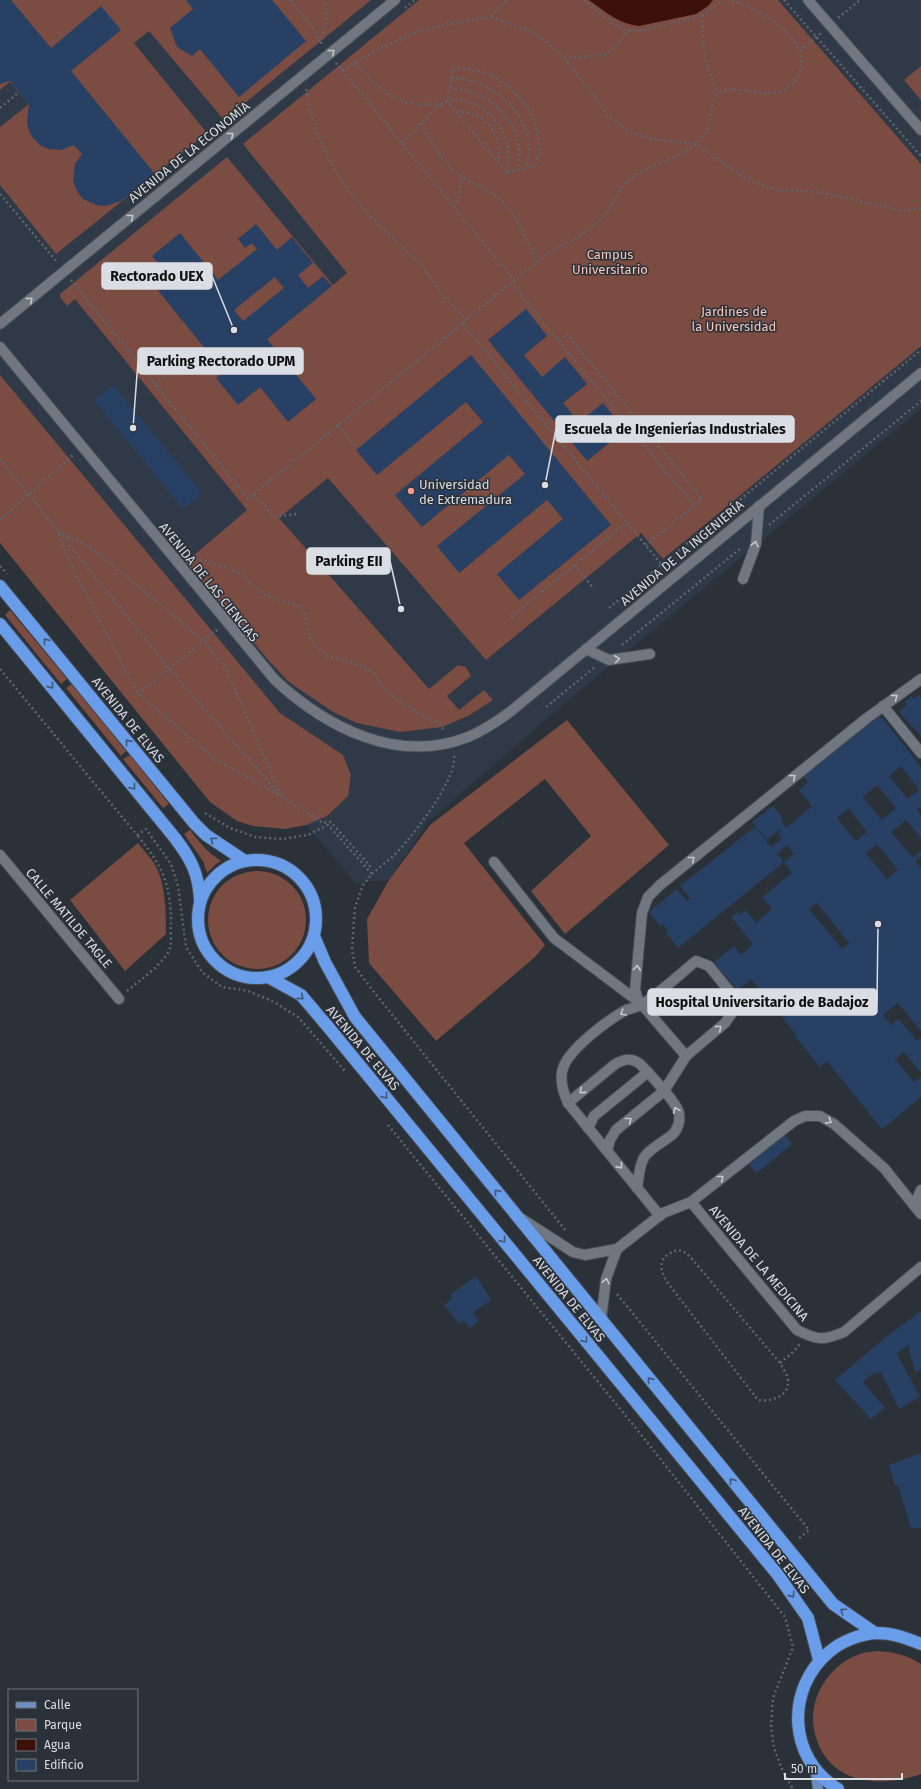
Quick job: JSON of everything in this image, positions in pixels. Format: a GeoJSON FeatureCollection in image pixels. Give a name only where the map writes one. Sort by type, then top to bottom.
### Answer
{"type":"FeatureCollection","features":[{"type":"Feature","properties":{"kind":"highway","name":"AVENIDA DE ELVAS"},"geometry":{"type":"LineString","coordinates":[[0,586],[206,836],[246,861]]}},
{"type":"Feature","properties":{"kind":"highway"},"geometry":{"type":"LineString","coordinates":[[0,624],[175,838],[196,873],[200,886],[198,915],[200,935],[212,956],[219,964],[231,972],[246,977],[268,977],[288,970],[306,952],[314,936],[316,922],[315,908],[311,896],[300,879],[291,871],[273,862],[256,860],[246,861],[230,866],[207,888],[200,903]]}},
{"type":"Feature","properties":{"kind":"highway","name":"AVENIDA DE ELVAS"},"geometry":{"type":"LineString","coordinates":[[314,936],[325,962],[355,1016],[832,1604],[875,1633]]}},
{"type":"Feature","properties":{"kind":"highway","name":"AVENIDA DE ELVAS"},"geometry":{"type":"LineString","coordinates":[[268,977],[301,995],[769,1564],[808,1618],[819,1660]]}},
{"type":"Feature","properties":{"kind":"highway"},"geometry":{"type":"LineString","coordinates":[[838,1789],[830,1784],[815,1768],[802,1745],[797,1724],[801,1692],[812,1670],[819,1660],[838,1645],[858,1636],[875,1633],[894,1634],[921,1644]]}},
{"type":"Feature","properties":{"kind":"main road"},"geometry":{"type":"LineString","coordinates":[[815,1768],[818,1789]]}},
{"type":"Feature","properties":{"kind":"street","name":"AVENIDA DE LA ECONOMÍA"},"geometry":{"type":"LineString","coordinates":[[0,324],[395,0]]}},
{"type":"Feature","properties":{"kind":"street"},"geometry":{"type":"LineString","coordinates":[[808,0],[921,130]]}},
{"type":"Feature","properties":{"kind":"street","name":"AVENIDA DE LAS CIENCIAS"},"geometry":{"type":"LineString","coordinates":[[0,347],[226,623],[279,684],[317,715],[339,727],[362,736],[402,745],[428,746],[452,742]]}},
{"type":"Feature","properties":{"kind":"street","name":"AVENIDA DE LA INGENIERÍA"},"geometry":{"type":"LineString","coordinates":[[452,742],[483,730],[503,717],[921,373]]}},
{"type":"Feature","properties":{"kind":"street"},"geometry":{"type":"LineString","coordinates":[[743,579],[756,544],[759,506]]}},
{"type":"Feature","properties":{"kind":"street"},"geometry":{"type":"LineString","coordinates":[[586,649],[609,660],[650,654]]}},
{"type":"Feature","properties":{"kind":"street"},"geometry":{"type":"LineString","coordinates":[[686,1056],[638,1000],[635,990],[642,913],[648,897],[679,870],[883,706],[921,679]]}},
{"type":"Feature","properties":{"kind":"street"},"geometry":{"type":"LineString","coordinates":[[883,706],[921,753]]}},
{"type":"Feature","properties":{"kind":"street","name":"CALLE MATILDE TAGLE"},"geometry":{"type":"LineString","coordinates":[[0,855],[118,999]]}},
{"type":"Feature","properties":{"kind":"street"},"geometry":{"type":"LineString","coordinates":[[494,862],[554,938],[643,1004]]}},
{"type":"Feature","properties":{"kind":"street"},"geometry":{"type":"LineString","coordinates":[[607,1151],[610,1140],[616,1130],[664,1091],[686,1056],[725,1023],[739,1003],[710,966],[696,961],[643,1004],[627,1010],[611,1020],[583,1043],[568,1058],[564,1066],[562,1084],[568,1103],[588,1128],[660,1216]]}},
{"type":"Feature","properties":{"kind":"street"},"geometry":{"type":"LineString","coordinates":[[568,1103],[621,1060],[629,1058],[638,1061],[664,1091],[678,1110],[680,1122],[675,1132],[645,1156],[640,1168],[637,1188]]}},
{"type":"Feature","properties":{"kind":"street"},"geometry":{"type":"LineString","coordinates":[[588,1128],[594,1116],[648,1072]]}},
{"type":"Feature","properties":{"kind":"street"},"geometry":{"type":"LineString","coordinates":[[691,1202],[794,1121],[805,1116],[820,1116],[834,1124],[884,1168],[917,1205],[921,1214]]}},
{"type":"Feature","properties":{"kind":"street"},"geometry":{"type":"LineString","coordinates":[[917,1205],[921,1190]]}},
{"type":"Feature","properties":{"kind":"street","name":"AVENIDA DE LA MEDICINA"},"geometry":{"type":"LineString","coordinates":[[617,1248],[660,1216],[691,1202],[798,1330],[812,1337],[829,1339],[844,1332],[921,1267]]}},
{"type":"Feature","properties":{"kind":"street","name":"AVENIDA DE ELVAS"},"geometry":{"type":"LineString","coordinates":[[515,1214],[573,1252],[585,1255],[617,1248]]}},
{"type":"Feature","properties":{"kind":"street","name":"AVENIDA DE ELVAS"},"geometry":{"type":"LineString","coordinates":[[602,1320],[606,1279],[617,1248]]}},
{"type":"Feature","properties":{"kind":"path"},"geometry":{"type":"LineString","coordinates":[[290,0],[314,29],[321,44],[514,280]]}},
{"type":"Feature","properties":{"kind":"path"},"geometry":{"type":"LineString","coordinates":[[321,44],[327,20],[325,0]]}},
{"type":"Feature","properties":{"kind":"path"},"geometry":{"type":"LineString","coordinates":[[490,17],[507,0]]}},
{"type":"Feature","properties":{"kind":"path"},"geometry":{"type":"LineString","coordinates":[[584,0],[614,24],[628,30],[643,30],[703,15],[723,0]]}},
{"type":"Feature","properties":{"kind":"path"},"geometry":{"type":"LineString","coordinates":[[0,194],[248,499],[514,280],[537,262],[596,224],[606,215],[620,190],[628,181],[651,166],[682,154],[696,144],[705,134],[711,119],[713,102],[718,94],[724,90],[737,90],[773,94],[790,86],[797,78],[800,70],[800,50],[778,24],[759,12],[729,0]]}},
{"type":"Feature","properties":{"kind":"path"},"geometry":{"type":"LineString","coordinates":[[784,0],[921,156]]}},
{"type":"Feature","properties":{"kind":"path"},"geometry":{"type":"LineString","coordinates":[[703,15],[702,42],[708,71],[718,94]]}},
{"type":"Feature","properties":{"kind":"path"},"geometry":{"type":"LineString","coordinates":[[342,70],[383,47],[422,30],[490,17],[527,30],[540,37],[564,58],[608,115],[627,130],[652,139],[696,144],[746,179],[777,190],[819,192],[904,211],[921,208]]}},
{"type":"Feature","properties":{"kind":"path"},"geometry":{"type":"LineString","coordinates":[[564,58],[605,55],[618,43],[628,30]]}},
{"type":"Feature","properties":{"kind":"path"},"geometry":{"type":"LineString","coordinates":[[354,63],[383,91],[399,100],[410,104],[423,106],[442,104]]}},
{"type":"Feature","properties":{"kind":"path"},"geometry":{"type":"LineString","coordinates":[[447,101],[453,69],[472,70],[489,75],[506,85],[520,98],[530,113],[537,128],[539,145],[536,165],[507,173]]}},
{"type":"Feature","properties":{"kind":"path"},"geometry":{"type":"LineString","coordinates":[[451,78],[484,85],[498,93],[511,105],[520,118],[526,133],[528,148],[526,168]]}},
{"type":"Feature","properties":{"kind":"path"},"geometry":{"type":"LineString","coordinates":[[298,80],[306,89],[316,129],[325,151],[341,182],[369,216],[423,267],[440,291],[466,320]]}},
{"type":"Feature","properties":{"kind":"path"},"geometry":{"type":"LineString","coordinates":[[450,88],[466,90],[478,95],[492,102],[503,112],[511,124],[516,137],[519,152],[517,170]]}},
{"type":"Feature","properties":{"kind":"path"},"geometry":{"type":"LineString","coordinates":[[0,108],[19,92]]}},
{"type":"Feature","properties":{"kind":"path"},"geometry":{"type":"LineString","coordinates":[[402,143],[442,104],[447,101],[464,101],[485,110],[495,119],[506,142],[509,154],[507,173]]}},
{"type":"Feature","properties":{"kind":"path"},"geometry":{"type":"LineString","coordinates":[[447,101],[507,173]]}},
{"type":"Feature","properties":{"kind":"path"},"geometry":{"type":"LineString","coordinates":[[456,112],[470,112],[484,119],[490,126],[499,148],[498,162]]}},
{"type":"Feature","properties":{"kind":"path"},"geometry":{"type":"LineString","coordinates":[[422,123],[444,161],[462,177],[495,196],[507,208],[523,230],[537,262]]}},
{"type":"Feature","properties":{"kind":"path"},"geometry":{"type":"LineString","coordinates":[[454,207],[458,199],[462,177]]}},
{"type":"Feature","properties":{"kind":"path"},"geometry":{"type":"LineString","coordinates":[[511,284],[694,506]]}},
{"type":"Feature","properties":{"kind":"path"},"geometry":{"type":"LineString","coordinates":[[462,324],[662,564]]}},
{"type":"Feature","properties":{"kind":"path"},"geometry":{"type":"LineString","coordinates":[[558,341],[567,334],[702,499],[646,545]]}},
{"type":"Feature","properties":{"kind":"path"},"geometry":{"type":"LineString","coordinates":[[155,384],[198,350]]}},
{"type":"Feature","properties":{"kind":"path"},"geometry":{"type":"LineString","coordinates":[[609,608],[921,350]]}},
{"type":"Feature","properties":{"kind":"path"},"geometry":{"type":"LineString","coordinates":[[546,707],[921,401]]}},
{"type":"Feature","properties":{"kind":"path"},"geometry":{"type":"LineString","coordinates":[[338,425],[356,447]]}},
{"type":"Feature","properties":{"kind":"path"},"geometry":{"type":"LineString","coordinates":[[0,520],[82,447]]}},
{"type":"Feature","properties":{"kind":"path"},"geometry":{"type":"LineString","coordinates":[[0,459],[170,670],[281,796]]}},
{"type":"Feature","properties":{"kind":"path"},"geometry":{"type":"LineString","coordinates":[[254,495],[274,517],[296,514]]}},
{"type":"Feature","properties":{"kind":"path"},"geometry":{"type":"LineString","coordinates":[[511,616],[627,522]]}},
{"type":"Feature","properties":{"kind":"path"},"geometry":{"type":"LineString","coordinates":[[58,532],[90,547],[204,641],[227,671],[281,796]]}},
{"type":"Feature","properties":{"kind":"path"},"geometry":{"type":"LineString","coordinates":[[58,532],[71,566],[138,694],[216,760],[281,796],[323,823],[331,822],[370,866],[367,869]]}},
{"type":"Feature","properties":{"kind":"path"},"geometry":{"type":"LineString","coordinates":[[188,556],[227,567],[241,574],[262,593],[275,599],[298,606],[304,613],[310,638],[315,647],[326,655],[359,665],[372,672],[390,695],[427,718],[440,724],[452,742],[456,762],[439,798],[399,850],[372,874],[363,885],[355,907],[352,949],[355,967],[570,1237]]}},
{"type":"Feature","properties":{"kind":"path"},"geometry":{"type":"LineString","coordinates":[[575,565],[594,589]]}},
{"type":"Feature","properties":{"kind":"path"},"geometry":{"type":"LineString","coordinates":[[0,566],[10,578]]}},
{"type":"Feature","properties":{"kind":"path"},"geometry":{"type":"LineString","coordinates":[[138,694],[170,670],[226,623]]}},
{"type":"Feature","properties":{"kind":"path"},"geometry":{"type":"LineString","coordinates":[[0,669],[137,835],[155,859],[163,874],[171,904],[170,949],[162,960],[118,999]]}},
{"type":"Feature","properties":{"kind":"path"},"geometry":{"type":"LineString","coordinates":[[201,811],[230,828],[255,837],[282,839],[308,835],[328,825],[372,874]]}},
{"type":"Feature","properties":{"kind":"path"},"geometry":{"type":"LineString","coordinates":[[137,835],[146,829],[171,864],[178,886],[186,947],[202,972],[222,987],[248,991],[274,1002],[298,1017],[346,1072]]}},
{"type":"Feature","properties":{"kind":"path"},"geometry":{"type":"LineString","coordinates":[[385,1121],[755,1577],[785,1617],[794,1646],[773,1698],[771,1727],[774,1748],[783,1772],[793,1789]]}},
{"type":"Feature","properties":{"kind":"path"},"geometry":{"type":"LineString","coordinates":[[678,1250],[686,1253],[780,1363],[788,1382],[786,1389],[782,1395],[774,1400],[766,1402],[758,1400],[666,1282],[661,1264],[664,1257],[670,1252],[678,1250]]}},
{"type":"Feature","properties":{"kind":"path"},"geometry":{"type":"LineString","coordinates":[[606,1279],[808,1530],[787,1548]]}},
{"type":"Feature","properties":{"kind":"path"},"geometry":{"type":"LineString","coordinates":[[780,1363],[798,1347],[806,1334]]}},
{"type":"Feature","properties":{"kind":"path"},"geometry":{"type":"LineString","coordinates":[[755,1577],[769,1564]]}},
{"type":"Feature","properties":{"kind":"shaded area","name":"Campus Universitario"},"geometry":{"type":"Polygon","coordinates":[[[0,0],[921,0],[921,409],[566,702],[428,822],[389,880],[356,883],[306,825],[284,829],[253,826],[237,821],[210,802],[0,543],[0,0]]]}},
{"type":"Feature","properties":{"kind":"green space"},"geometry":{"type":"Polygon","coordinates":[[[0,0],[371,0],[224,120],[149,31],[134,43],[207,133],[56,254],[0,185],[0,127],[29,104],[10,82],[0,90],[0,0]]]}},
{"type":"Feature","properties":{"kind":"green space","name":"Campus Universitario"},"geometry":{"type":"Polygon","coordinates":[[[419,0],[778,0],[921,164],[921,346],[663,559],[641,533],[486,660],[328,478],[279,518],[429,689],[458,665],[466,667],[471,676],[447,696],[459,710],[484,690],[493,700],[468,716],[442,727],[400,732],[357,723],[333,712],[289,682],[270,662],[186,562],[247,510],[75,299],[67,306],[60,297],[60,294],[227,157],[333,285],[347,273],[243,144],[419,0]]]}},
{"type":"Feature","properties":{"kind":"green space"},"geometry":{"type":"Polygon","coordinates":[[[921,66],[921,100],[904,80],[921,66]]]}},
{"type":"Feature","properties":{"kind":"green space"},"geometry":{"type":"Polygon","coordinates":[[[0,375],[280,713],[343,755],[351,775],[348,796],[327,816],[306,825],[284,829],[253,826],[237,821],[210,802],[0,543],[0,375]]]}},
{"type":"Feature","properties":{"kind":"green space"},"geometry":{"type":"Polygon","coordinates":[[[10,610],[67,679],[61,684],[5,615],[10,610]]]}},
{"type":"Feature","properties":{"kind":"green space"},"geometry":{"type":"Polygon","coordinates":[[[72,684],[126,751],[121,756],[66,688],[72,684]]]}},
{"type":"Feature","properties":{"kind":"green space"},"geometry":{"type":"Polygon","coordinates":[[[567,720],[669,845],[565,934],[531,891],[591,836],[545,779],[464,843],[545,945],[535,957],[436,1041],[369,963],[367,919],[389,880],[430,825],[567,720]]]}},
{"type":"Feature","properties":{"kind":"green space"},"geometry":{"type":"Polygon","coordinates":[[[130,755],[169,804],[163,808],[123,759],[130,755]]]}},
{"type":"Feature","properties":{"kind":"green space"},"geometry":{"type":"Polygon","coordinates":[[[190,830],[204,847],[221,861],[207,873],[203,861],[184,834],[190,830]]]}},
{"type":"Feature","properties":{"kind":"green space"},"geometry":{"type":"Polygon","coordinates":[[[138,843],[154,863],[161,879],[165,907],[166,934],[125,971],[70,900],[138,843]]]}},
{"type":"Feature","properties":{"kind":"green space"},"geometry":{"type":"Polygon","coordinates":[[[257,871],[276,875],[291,886],[302,901],[306,920],[302,939],[291,954],[276,965],[257,969],[238,965],[223,954],[212,939],[208,920],[212,901],[223,886],[238,875],[257,871]]]}},
{"type":"Feature","properties":{"kind":"green space"},"geometry":{"type":"Polygon","coordinates":[[[878,1651],[900,1654],[921,1664],[921,1774],[905,1779],[872,1781],[843,1773],[831,1763],[822,1751],[815,1734],[813,1722],[814,1709],[817,1697],[829,1675],[838,1666],[849,1659],[862,1653],[878,1651]]]}},
{"type":"Feature","properties":{"kind":"water"},"geometry":{"type":"Polygon","coordinates":[[[589,0],[713,0],[708,6],[696,14],[639,26],[619,20],[589,0]]]}},
{"type":"Feature","properties":{"kind":"building"},"geometry":{"type":"Polygon","coordinates":[[[0,0],[11,0],[51,48],[101,6],[121,30],[71,71],[155,174],[121,201],[105,206],[96,205],[83,199],[73,182],[75,164],[82,154],[74,145],[61,150],[49,149],[41,146],[33,138],[29,131],[27,122],[29,104],[10,81],[0,84],[0,0]]]}},
{"type":"Feature","properties":{"kind":"building"},"geometry":{"type":"Polygon","coordinates":[[[186,0],[272,0],[306,41],[239,97],[200,49],[192,56],[177,47],[170,28],[193,9],[186,0]]]}},
{"type":"Feature","properties":{"kind":"building"},"geometry":{"type":"Polygon","coordinates":[[[256,224],[277,250],[292,237],[313,263],[298,275],[308,288],[323,276],[332,286],[267,339],[316,399],[288,422],[260,387],[238,405],[216,378],[224,372],[147,277],[161,266],[152,256],[180,233],[218,280],[257,249],[252,243],[245,248],[238,239],[256,224]],[[275,277],[234,310],[243,321],[284,288],[275,277]]]}},
{"type":"Feature","properties":{"kind":"building"},"geometry":{"type":"Polygon","coordinates":[[[526,309],[547,336],[524,355],[542,377],[565,357],[587,384],[563,403],[579,422],[603,403],[625,430],[587,461],[488,340],[526,309]]]}},
{"type":"Feature","properties":{"kind":"building"},"geometry":{"type":"Polygon","coordinates":[[[471,355],[611,525],[519,600],[497,574],[563,519],[547,500],[459,573],[437,546],[525,474],[509,455],[422,527],[395,495],[483,422],[466,402],[377,475],[356,450],[471,355]]]}},
{"type":"Feature","properties":{"kind":"building"},"geometry":{"type":"Polygon","coordinates":[[[113,385],[202,493],[183,509],[94,400],[113,385]]]}},
{"type":"Feature","properties":{"kind":"building"},"geometry":{"type":"Polygon","coordinates":[[[919,695],[921,698],[921,736],[899,712],[907,705],[905,702],[911,696],[914,699],[919,695]]]}},
{"type":"Feature","properties":{"kind":"building"},"geometry":{"type":"Polygon","coordinates":[[[874,717],[875,719],[879,717],[883,719],[921,767],[921,807],[917,810],[921,815],[921,838],[906,820],[891,832],[913,858],[921,851],[921,857],[915,861],[921,868],[921,1031],[898,1003],[883,1015],[891,1025],[899,1019],[917,1041],[921,1038],[921,1073],[904,1052],[895,1059],[914,1082],[921,1077],[921,1097],[882,1129],[827,1061],[820,1067],[794,1035],[796,1034],[751,979],[737,990],[714,962],[734,946],[741,955],[753,944],[731,917],[738,912],[739,915],[745,910],[756,923],[772,909],[762,897],[792,873],[784,862],[678,948],[667,934],[669,932],[663,925],[661,927],[649,912],[677,889],[687,901],[690,898],[680,886],[755,827],[771,847],[782,839],[778,834],[781,832],[779,830],[767,840],[752,822],[773,806],[782,817],[782,822],[786,828],[812,806],[799,790],[808,782],[803,776],[874,717]],[[901,766],[889,776],[908,799],[919,790],[901,766]],[[877,785],[863,797],[882,820],[896,808],[877,785]],[[849,809],[837,818],[856,841],[867,832],[849,809]],[[877,844],[866,853],[887,879],[898,870],[877,844]],[[787,845],[777,854],[784,862],[794,854],[787,845]],[[817,903],[809,909],[842,949],[849,943],[817,903]]]}},
{"type":"Feature","properties":{"kind":"building"},"geometry":{"type":"Polygon","coordinates":[[[785,1135],[792,1144],[757,1173],[748,1164],[785,1135]]]}},
{"type":"Feature","properties":{"kind":"building"},"geometry":{"type":"Polygon","coordinates":[[[476,1276],[491,1300],[473,1312],[479,1321],[469,1328],[464,1321],[459,1324],[444,1305],[452,1299],[450,1295],[476,1276]]]}},
{"type":"Feature","properties":{"kind":"building"},"geometry":{"type":"Polygon","coordinates":[[[921,1311],[921,1370],[915,1372],[908,1345],[897,1354],[920,1397],[899,1409],[881,1372],[872,1374],[863,1382],[885,1408],[871,1419],[835,1380],[881,1341],[921,1311]]]}},
{"type":"Feature","properties":{"kind":"building"},"geometry":{"type":"Polygon","coordinates":[[[921,1453],[921,1528],[911,1528],[898,1485],[895,1486],[889,1465],[921,1453]]]}},
{"type":"Feature","properties":{"kind":"place","name":"Rectorado UEX"},"geometry":{"type":"Point","coordinates":[234,330]}},
{"type":"Feature","properties":{"kind":"place","name":"Parking Rectorado UPM"},"geometry":{"type":"Point","coordinates":[133,428]}},
{"type":"Feature","properties":{"kind":"place","name":"Escuela de Ingenierías Industriales"},"geometry":{"type":"Point","coordinates":[545,485]}},
{"type":"Feature","properties":{"kind":"place","name":"Universidad de Extremadura"},"geometry":{"type":"Point","coordinates":[411,491]}},
{"type":"Feature","properties":{"kind":"place","name":"Parking EII"},"geometry":{"type":"Point","coordinates":[401,609]}},
{"type":"Feature","properties":{"kind":"place","name":"Hospital Universitario de Badajoz"},"geometry":{"type":"Point","coordinates":[878,924]}},
{"type":"Feature","properties":{"kind":"park label","name":"Jardines de la Universidad"},"geometry":{"type":"Point","coordinates":[734,318]}}]}
